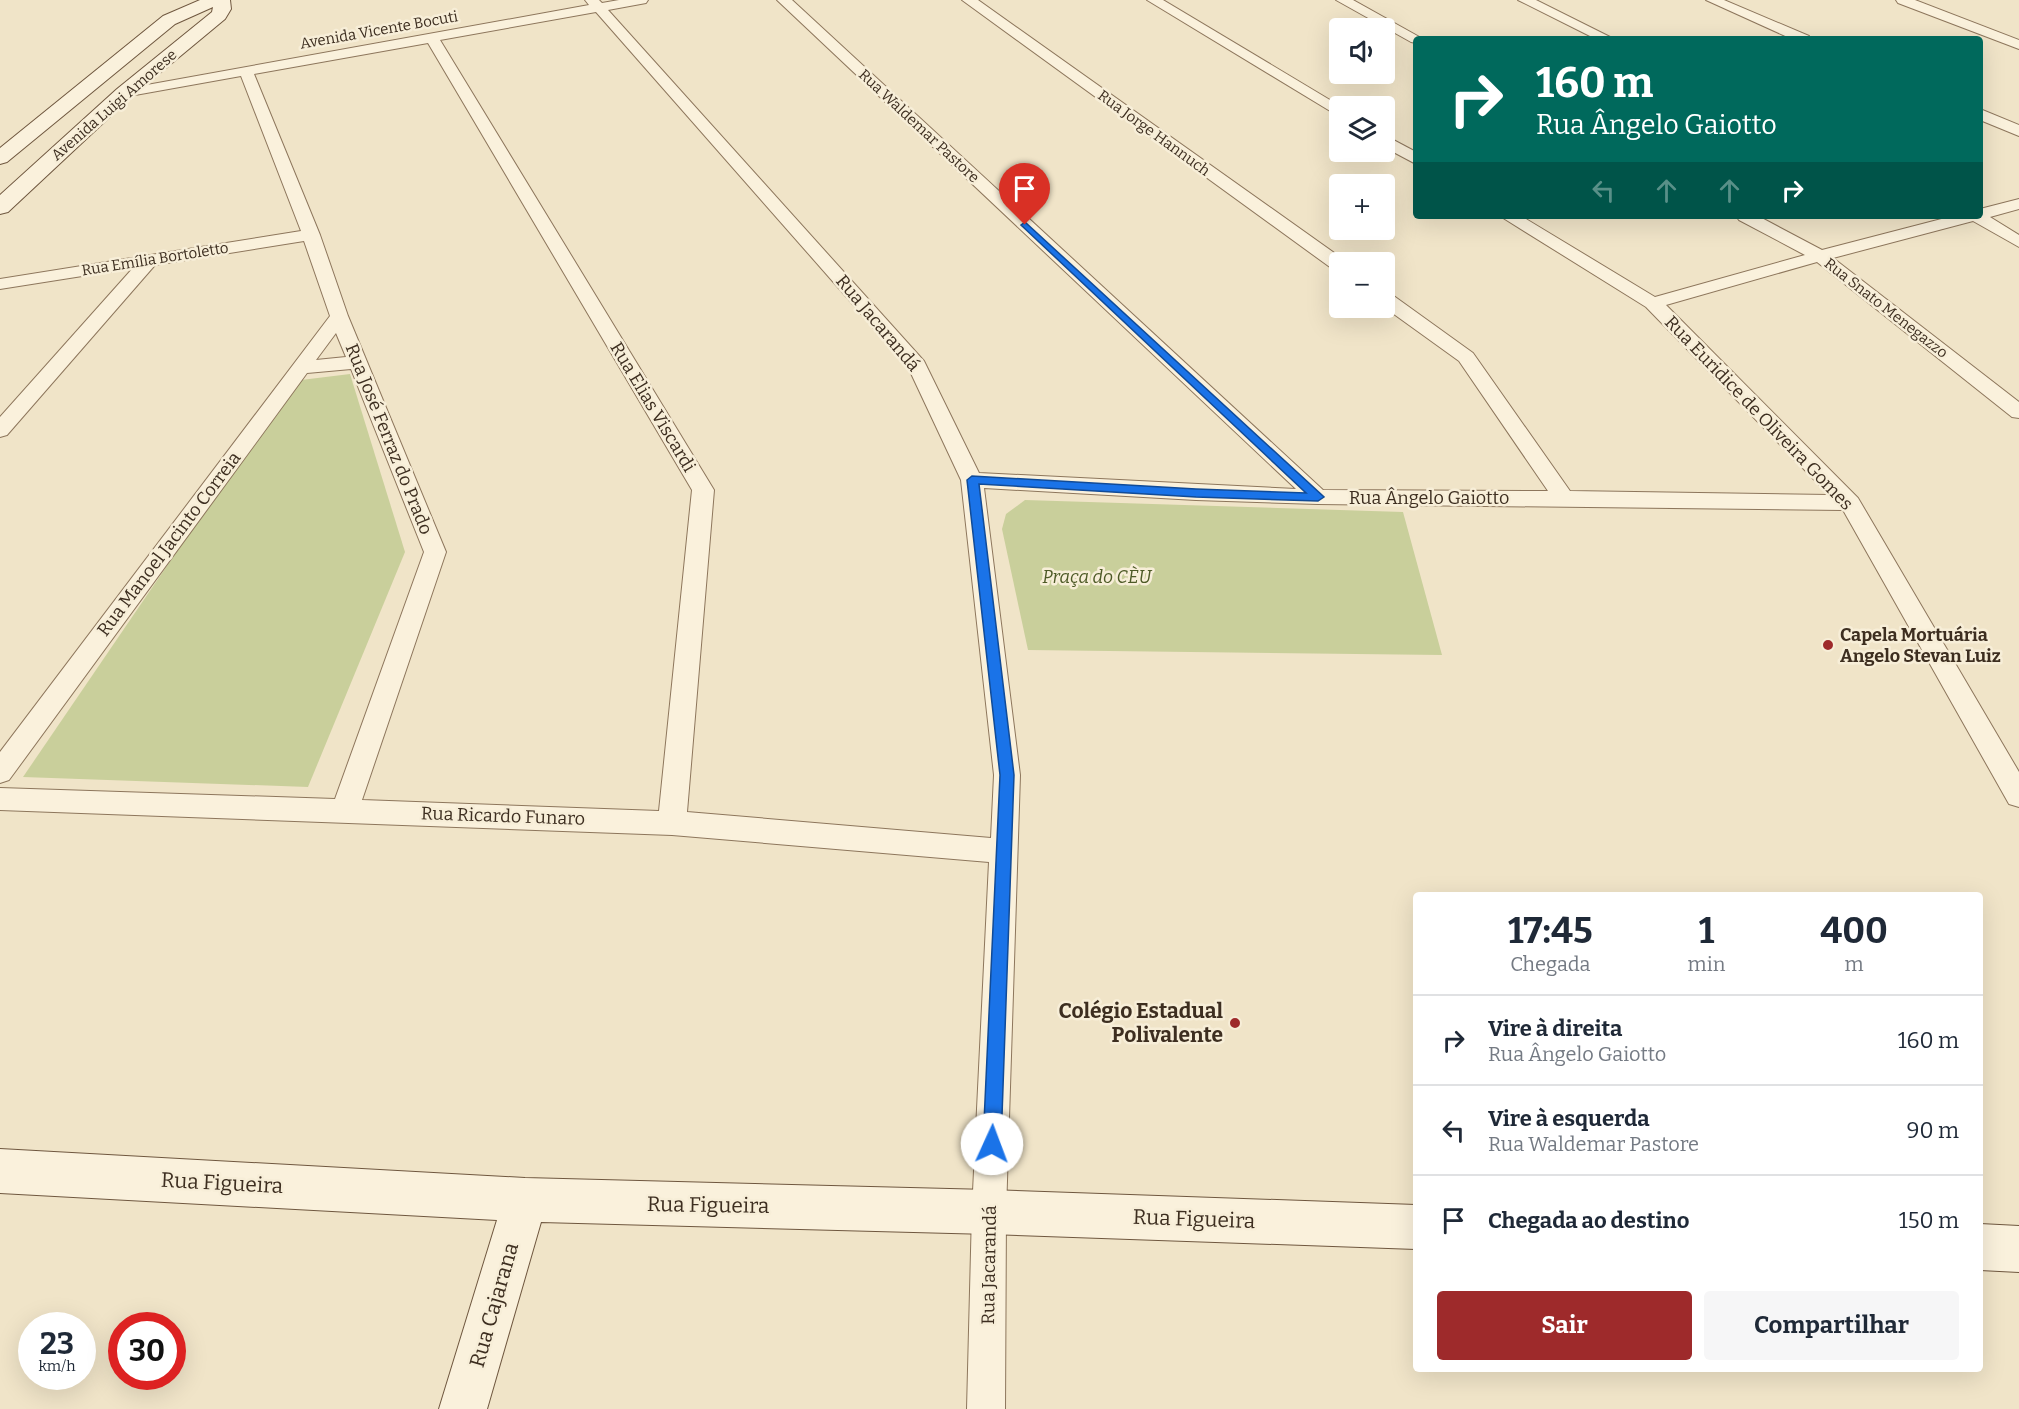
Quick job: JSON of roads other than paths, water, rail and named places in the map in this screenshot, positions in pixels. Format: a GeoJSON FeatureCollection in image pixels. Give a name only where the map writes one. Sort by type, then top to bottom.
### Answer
{"type":"FeatureCollection","features":[{"type":"Feature","properties":{"kind":"street","name":"Avenida Luigi Amorese"},"geometry":{"type":"LineString","coordinates":[[0,158],[169,20],[215,0]]}},
{"type":"Feature","properties":{"kind":"street","name":"Avenida Luigi Amorese"},"geometry":{"type":"LineString","coordinates":[[0,207],[124,93],[219,15],[222,9],[221,0]]}},
{"type":"Feature","properties":{"kind":"street","name":"Avenida Vicente Bocuti"},"geometry":{"type":"LineString","coordinates":[[124,93],[432,38],[595,4],[640,0]]}},
{"type":"Feature","properties":{"kind":"street","name":"Rua Waldemar Pastore"},"geometry":{"type":"LineString","coordinates":[[784,0],[1318,497]]}},
{"type":"Feature","properties":{"kind":"street","name":"Rua Jorge Hannuch"},"geometry":{"type":"LineString","coordinates":[[969,0],[1329,258]]}},
{"type":"Feature","properties":{"kind":"street"},"geometry":{"type":"LineString","coordinates":[[1154,0],[1329,106]]}},
{"type":"Feature","properties":{"kind":"street"},"geometry":{"type":"LineString","coordinates":[[1344,0],[1413,37]]}},
{"type":"Feature","properties":{"kind":"street"},"geometry":{"type":"LineString","coordinates":[[1525,0],[1601,36]]}},
{"type":"Feature","properties":{"kind":"street"},"geometry":{"type":"LineString","coordinates":[[1713,0],[1797,36]]}},
{"type":"Feature","properties":{"kind":"street"},"geometry":{"type":"LineString","coordinates":[[1903,0],[2019,45]]}},
{"type":"Feature","properties":{"kind":"street","name":"Rua Jacarandá"},"geometry":{"type":"LineString","coordinates":[[595,4],[917,365],[972,480],[1007,775],[989,1212],[986,1409]]}},
{"type":"Feature","properties":{"kind":"street","name":"Rua Elias Viscardi"},"geometry":{"type":"LineString","coordinates":[[432,38],[703,490],[672,823]]}},
{"type":"Feature","properties":{"kind":"street","name":"Rua José Ferraz do Prado"},"geometry":{"type":"LineString","coordinates":[[246,71],[311,235],[357,362],[435,552],[345,810]]}},
{"type":"Feature","properties":{"kind":"street"},"geometry":{"type":"LineString","coordinates":[[1983,115],[2019,131]]}},
{"type":"Feature","properties":{"kind":"street"},"geometry":{"type":"LineString","coordinates":[[1395,147],[1413,157]]}},
{"type":"Feature","properties":{"kind":"street"},"geometry":{"type":"LineString","coordinates":[[1983,213],[2019,204]]}},
{"type":"Feature","properties":{"kind":"street","name":"Rua Euridice de Oliveira Gomes"},"geometry":{"type":"LineString","coordinates":[[1514,219],[1653,303],[1850,503],[2019,796]]}},
{"type":"Feature","properties":{"kind":"street","name":"Rua Snato Menegazzo"},"geometry":{"type":"LineString","coordinates":[[1751,219],[1820,256],[2019,412]]}},
{"type":"Feature","properties":{"kind":"street"},"geometry":{"type":"LineString","coordinates":[[1653,303],[1962,219]]}},
{"type":"Feature","properties":{"kind":"street"},"geometry":{"type":"LineString","coordinates":[[1983,219],[2019,242]]}},
{"type":"Feature","properties":{"kind":"street","name":"Rua Emília Bortoletto"},"geometry":{"type":"LineString","coordinates":[[0,284],[311,235]]}},
{"type":"Feature","properties":{"kind":"street"},"geometry":{"type":"LineString","coordinates":[[0,430],[150,260]]}},
{"type":"Feature","properties":{"kind":"street"},"geometry":{"type":"LineString","coordinates":[[1395,306],[1466,357],[1564,498]]}},
{"type":"Feature","properties":{"kind":"street","name":"Rua Manoel Jacinto Correia"},"geometry":{"type":"LineString","coordinates":[[0,772],[339,316]]}},
{"type":"Feature","properties":{"kind":"street"},"geometry":{"type":"LineString","coordinates":[[300,368],[357,362]]}},
{"type":"Feature","properties":{"kind":"street","name":"Rua Ângelo Gaiotto"},"geometry":{"type":"LineString","coordinates":[[972,480],[1196,493],[1318,497],[1850,503]]}},
{"type":"Feature","properties":{"kind":"street","name":"Rua Ricardo Funaro"},"geometry":{"type":"LineString","coordinates":[[0,798],[672,823],[1005,851]]}},
{"type":"Feature","properties":{"kind":"street","name":"Rua Figueira"},"geometry":{"type":"LineString","coordinates":[[0,1171],[525,1200],[989,1212],[1413,1227]]}},
{"type":"Feature","properties":{"kind":"street","name":"Rua Cajarana"},"geometry":{"type":"LineString","coordinates":[[464,1409],[525,1200]]}},
{"type":"Feature","properties":{"kind":"street"},"geometry":{"type":"LineString","coordinates":[[1983,1247],[2019,1249]]}},
{"type":"Feature","properties":{"kind":"place","name":"Capela Mortuária Angelo Stevan Luiz"},"geometry":{"type":"Point","coordinates":[1828,645]}},
{"type":"Feature","properties":{"kind":"place","name":"Colégio Estadual Polivalente"},"geometry":{"type":"Point","coordinates":[1235,1023]}},
{"type":"Feature","properties":{"kind":"park label","name":"Praça do CÈU"},"geometry":{"type":"Point","coordinates":[1097,577]}}]}
